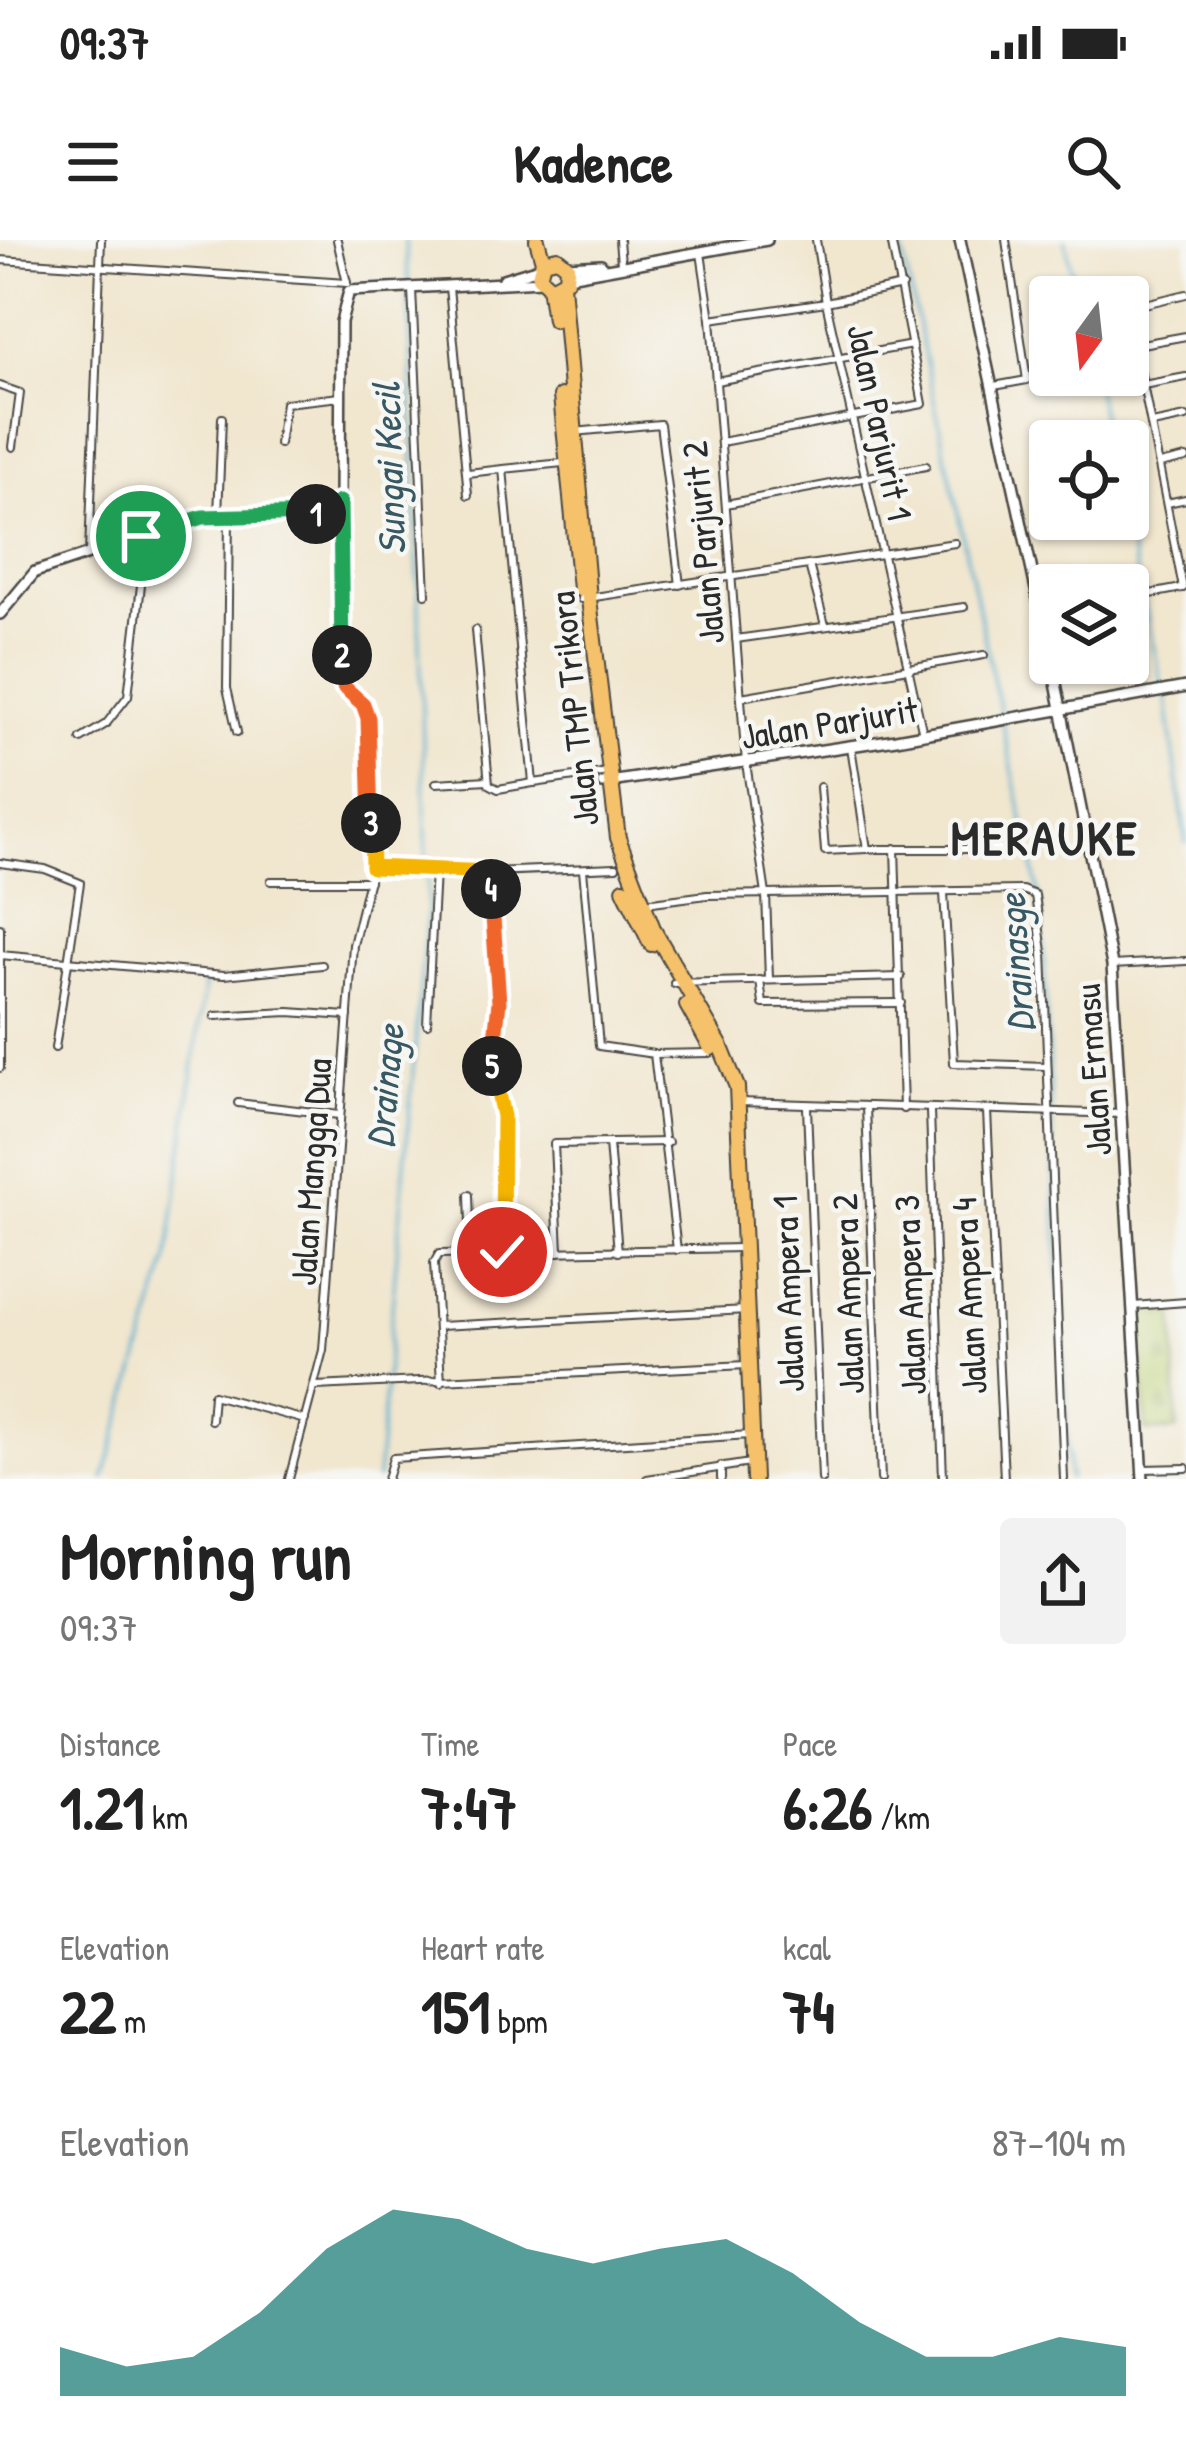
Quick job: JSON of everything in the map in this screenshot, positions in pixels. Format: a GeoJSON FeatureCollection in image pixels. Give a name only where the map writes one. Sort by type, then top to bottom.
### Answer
{"type":"FeatureCollection","features":[{"type":"Feature","properties":{"kind":"highway"},"geometry":{"type":"LineString","coordinates":[[537,240],[553,272]]}},
{"type":"Feature","properties":{"kind":"highway"},"geometry":{"type":"LineString","coordinates":[[549,240],[553,272]]}},
{"type":"Feature","properties":{"kind":"highway","name":"Jalan TMP Trikora"},"geometry":{"type":"LineString","coordinates":[[553,272],[593,698],[617,838],[641,903],[736,1101]]}},
{"type":"Feature","properties":{"kind":"highway","name":"Jalan TMP Trikora"},"geometry":{"type":"LineString","coordinates":[[572,440],[567,462],[616,867],[732,1070],[754,1471]]}},
{"type":"Feature","properties":{"kind":"street"},"geometry":{"type":"LineString","coordinates":[[89,554],[101,240]]}},
{"type":"Feature","properties":{"kind":"street"},"geometry":{"type":"LineString","coordinates":[[0,614],[35,572],[147,534],[223,515],[305,516],[340,502],[342,314],[348,287],[337,240]]}},
{"type":"Feature","properties":{"kind":"street"},"geometry":{"type":"LineString","coordinates":[[619,240],[621,262]]}},
{"type":"Feature","properties":{"kind":"street"},"geometry":{"type":"LineString","coordinates":[[0,260],[409,289],[498,281],[767,240]]}},
{"type":"Feature","properties":{"kind":"street"},"geometry":{"type":"LineString","coordinates":[[816,240],[826,302],[902,286]]}},
{"type":"Feature","properties":{"kind":"street"},"geometry":{"type":"LineString","coordinates":[[721,442],[923,404],[891,240]]}},
{"type":"Feature","properties":{"kind":"street","name":"Jalan Ermasu"},"geometry":{"type":"LineString","coordinates":[[960,240],[1030,564]]}},
{"type":"Feature","properties":{"kind":"street"},"geometry":{"type":"LineString","coordinates":[[992,386],[1028,380],[1006,240]]}},
{"type":"Feature","properties":{"kind":"street"},"geometry":{"type":"LineString","coordinates":[[701,252],[711,319]]}},
{"type":"Feature","properties":{"kind":"street"},"geometry":{"type":"LineString","coordinates":[[449,287],[468,495]]}},
{"type":"Feature","properties":{"kind":"street"},"geometry":{"type":"LineString","coordinates":[[409,289],[426,594]]}},
{"type":"Feature","properties":{"kind":"street"},"geometry":{"type":"LineString","coordinates":[[1149,301],[1186,294]]}},
{"type":"Feature","properties":{"kind":"street","name":"Jalan Parjurit 1"},"geometry":{"type":"LineString","coordinates":[[711,319],[826,302],[923,734]]}},
{"type":"Feature","properties":{"kind":"street","name":"Jalan Parjurit 2"},"geometry":{"type":"LineString","coordinates":[[711,319],[746,764],[766,894],[765,979]]}},
{"type":"Feature","properties":{"kind":"street"},"geometry":{"type":"LineString","coordinates":[[1149,343],[1186,336]]}},
{"type":"Feature","properties":{"kind":"street"},"geometry":{"type":"LineString","coordinates":[[716,381],[912,345]]}},
{"type":"Feature","properties":{"kind":"street"},"geometry":{"type":"LineString","coordinates":[[1149,384],[1186,376]]}},
{"type":"Feature","properties":{"kind":"street"},"geometry":{"type":"LineString","coordinates":[[0,386],[20,393],[13,447]]}},
{"type":"Feature","properties":{"kind":"street"},"geometry":{"type":"LineString","coordinates":[[1146,396],[1184,588],[1150,594]]}},
{"type":"Feature","properties":{"kind":"street"},"geometry":{"type":"LineString","coordinates":[[279,444],[285,403],[340,398]]}},
{"type":"Feature","properties":{"kind":"street"},"geometry":{"type":"LineString","coordinates":[[1152,424],[1186,417]]}},
{"type":"Feature","properties":{"kind":"street"},"geometry":{"type":"LineString","coordinates":[[221,418],[226,688],[237,733]]}},
{"type":"Feature","properties":{"kind":"street"},"geometry":{"type":"LineString","coordinates":[[572,440],[660,424],[680,585]]}},
{"type":"Feature","properties":{"kind":"street"},"geometry":{"type":"LineString","coordinates":[[1160,464],[1186,458]]}},
{"type":"Feature","properties":{"kind":"street"},"geometry":{"type":"LineString","coordinates":[[468,473],[567,462]]}},
{"type":"Feature","properties":{"kind":"street"},"geometry":{"type":"LineString","coordinates":[[726,504],[926,466]]}},
{"type":"Feature","properties":{"kind":"street"},"geometry":{"type":"LineString","coordinates":[[503,469],[533,783]]}},
{"type":"Feature","properties":{"kind":"street"},"geometry":{"type":"LineString","coordinates":[[1167,503],[1186,499]]}},
{"type":"Feature","properties":{"kind":"street","name":"Jalan Mangga Dua"},"geometry":{"type":"LineString","coordinates":[[289,1479],[315,1386],[328,1316],[352,945],[372,867],[368,718],[342,679],[340,502]]}},
{"type":"Feature","properties":{"kind":"street"},"geometry":{"type":"LineString","coordinates":[[81,739],[106,724],[128,695],[147,534]]}},
{"type":"Feature","properties":{"kind":"street"},"geometry":{"type":"LineString","coordinates":[[1175,544],[1186,542]]}},
{"type":"Feature","properties":{"kind":"street"},"geometry":{"type":"LineString","coordinates":[[585,599],[955,543]]}},
{"type":"Feature","properties":{"kind":"street"},"geometry":{"type":"LineString","coordinates":[[809,563],[825,626]]}},
{"type":"Feature","properties":{"kind":"street"},"geometry":{"type":"LineString","coordinates":[[736,639],[964,607]]}},
{"type":"Feature","properties":{"kind":"street"},"geometry":{"type":"LineString","coordinates":[[475,630],[488,780],[498,789],[606,780]]}},
{"type":"Feature","properties":{"kind":"street"},"geometry":{"type":"LineString","coordinates":[[741,697],[984,655]]}},
{"type":"Feature","properties":{"kind":"street","name":"Jalan Ermasu"},"geometry":{"type":"LineString","coordinates":[[1056,684],[1112,965],[1143,1474]]}},
{"type":"Feature","properties":{"kind":"street","name":"Jalan Parjurit"},"geometry":{"type":"LineString","coordinates":[[606,780],[746,764],[1186,687]]}},
{"type":"Feature","properties":{"kind":"street"},"geometry":{"type":"LineString","coordinates":[[851,746],[867,849]]}},
{"type":"Feature","properties":{"kind":"street"},"geometry":{"type":"LineString","coordinates":[[436,783],[488,780]]}},
{"type":"Feature","properties":{"kind":"street"},"geometry":{"type":"LineString","coordinates":[[820,787],[825,851],[1018,849]]}},
{"type":"Feature","properties":{"kind":"street"},"geometry":{"type":"LineString","coordinates":[[895,848],[903,1108]]}},
{"type":"Feature","properties":{"kind":"street"},"geometry":{"type":"LineString","coordinates":[[0,863],[45,869],[80,883],[56,1048]]}},
{"type":"Feature","properties":{"kind":"street"},"geometry":{"type":"LineString","coordinates":[[372,867],[490,872],[616,867]]}},
{"type":"Feature","properties":{"kind":"street"},"geometry":{"type":"LineString","coordinates":[[583,869],[598,1042],[604,1048],[654,1054],[714,1053]]}},
{"type":"Feature","properties":{"kind":"street"},"geometry":{"type":"LineString","coordinates":[[427,1024],[433,871]]}},
{"type":"Feature","properties":{"kind":"street"},"geometry":{"type":"LineString","coordinates":[[490,872],[499,1002],[492,1069],[503,1116],[502,1252]]}},
{"type":"Feature","properties":{"kind":"street"},"geometry":{"type":"LineString","coordinates":[[271,881],[369,881]]}},
{"type":"Feature","properties":{"kind":"street"},"geometry":{"type":"LineString","coordinates":[[641,903],[766,894],[1022,890],[1035,895],[1064,1479]]}},
{"type":"Feature","properties":{"kind":"street"},"geometry":{"type":"LineString","coordinates":[[944,893],[954,1063],[1046,1066]]}},
{"type":"Feature","properties":{"kind":"street"},"geometry":{"type":"LineString","coordinates":[[0,928],[0,1068]]}},
{"type":"Feature","properties":{"kind":"street"},"geometry":{"type":"LineString","coordinates":[[1,955],[224,975],[322,965]]}},
{"type":"Feature","properties":{"kind":"street"},"geometry":{"type":"LineString","coordinates":[[1112,965],[1186,961]]}},
{"type":"Feature","properties":{"kind":"street"},"geometry":{"type":"LineString","coordinates":[[679,983],[901,976]]}},
{"type":"Feature","properties":{"kind":"street"},"geometry":{"type":"LineString","coordinates":[[765,979],[763,1004],[901,1003]]}},
{"type":"Feature","properties":{"kind":"street"},"geometry":{"type":"LineString","coordinates":[[215,1016],[348,1016]]}},
{"type":"Feature","properties":{"kind":"street"},"geometry":{"type":"LineString","coordinates":[[654,1054],[668,1142],[677,1250]]}},
{"type":"Feature","properties":{"kind":"street"},"geometry":{"type":"LineString","coordinates":[[736,1101],[807,1107],[1124,1114]]}},
{"type":"Feature","properties":{"kind":"street"},"geometry":{"type":"LineString","coordinates":[[238,1103],[339,1115]]}},
{"type":"Feature","properties":{"kind":"street","name":"Jalan Ampera 1"},"geometry":{"type":"LineString","coordinates":[[807,1107],[822,1479]]}},
{"type":"Feature","properties":{"kind":"street","name":"Jalan Ampera 2"},"geometry":{"type":"LineString","coordinates":[[866,1107],[881,1479]]}},
{"type":"Feature","properties":{"kind":"street","name":"Jalan Ampera 3"},"geometry":{"type":"LineString","coordinates":[[930,1110],[943,1479]]}},
{"type":"Feature","properties":{"kind":"street","name":"Jalan Ampera 4"},"geometry":{"type":"LineString","coordinates":[[987,1111],[1004,1479]]}},
{"type":"Feature","properties":{"kind":"street"},"geometry":{"type":"LineString","coordinates":[[559,1252],[554,1144],[668,1142]]}},
{"type":"Feature","properties":{"kind":"street"},"geometry":{"type":"LineString","coordinates":[[609,1144],[618,1252]]}},
{"type":"Feature","properties":{"kind":"street"},"geometry":{"type":"LineString","coordinates":[[469,1195],[471,1252]]}},
{"type":"Feature","properties":{"kind":"street"},"geometry":{"type":"LineString","coordinates":[[441,1382],[436,1257],[471,1252],[745,1248]]}},
{"type":"Feature","properties":{"kind":"street"},"geometry":{"type":"LineString","coordinates":[[1132,1306],[1186,1302]]}},
{"type":"Feature","properties":{"kind":"street"},"geometry":{"type":"LineString","coordinates":[[439,1325],[748,1310]]}},
{"type":"Feature","properties":{"kind":"street"},"geometry":{"type":"LineString","coordinates":[[315,1386],[750,1365]]}},
{"type":"Feature","properties":{"kind":"street"},"geometry":{"type":"LineString","coordinates":[[211,1420],[213,1396],[305,1420]]}},
{"type":"Feature","properties":{"kind":"street"},"geometry":{"type":"LineString","coordinates":[[387,1479],[393,1458],[753,1435]]}},
{"type":"Feature","properties":{"kind":"street"},"geometry":{"type":"LineString","coordinates":[[647,1479],[721,1466],[754,1471]]}},
{"type":"Feature","properties":{"kind":"street"},"geometry":{"type":"LineString","coordinates":[[721,1466],[721,1479]]}},
{"type":"Feature","properties":{"kind":"street"},"geometry":{"type":"LineString","coordinates":[[1143,1474],[1183,1468],[1180,1479]]}},
{"type":"Feature","properties":{"kind":"green space"},"geometry":{"type":"Polygon","coordinates":[[[1174,1308],[1177,1430],[1146,1431],[1140,1309],[1174,1308]]]}},
{"type":"Feature","properties":{"kind":"waterway","name":"Sungai Kecil"},"geometry":{"type":"LineString","coordinates":[[405,240],[409,286]]}},
{"type":"Feature","properties":{"kind":"waterway","name":"Drainasge"},"geometry":{"type":"LineString","coordinates":[[900,240],[1041,904],[1069,1479]]}},
{"type":"Feature","properties":{"kind":"waterway"},"geometry":{"type":"LineString","coordinates":[[1065,240],[1073,276]]}},
{"type":"Feature","properties":{"kind":"waterway","name":"Drainage"},"geometry":{"type":"LineString","coordinates":[[377,1479],[428,901],[409,296]]}},
{"type":"Feature","properties":{"kind":"waterway"},"geometry":{"type":"LineString","coordinates":[[1097,396],[1103,420]]}},
{"type":"Feature","properties":{"kind":"waterway"},"geometry":{"type":"LineString","coordinates":[[1129,540],[1163,687]]}},
{"type":"Feature","properties":{"kind":"waterway"},"geometry":{"type":"LineString","coordinates":[[1166,696],[1186,843]]}},
{"type":"Feature","properties":{"kind":"waterway"},"geometry":{"type":"LineString","coordinates":[[104,1479],[168,1260],[205,980]]}},
{"type":"Feature","properties":{"kind":"district","name":"MERAUKE"},"geometry":{"type":"Point","coordinates":[1045,837]}},
{"type":"Feature","properties":{"kind":"route"},"geometry":{"type":"LineString","coordinates":[[141,536],[203,517],[305,516],[340,502],[342,679],[347,694],[363,704],[368,718],[372,867],[490,872],[499,1002],[492,1069],[502,1095],[503,1116],[502,1252]]}}]}
